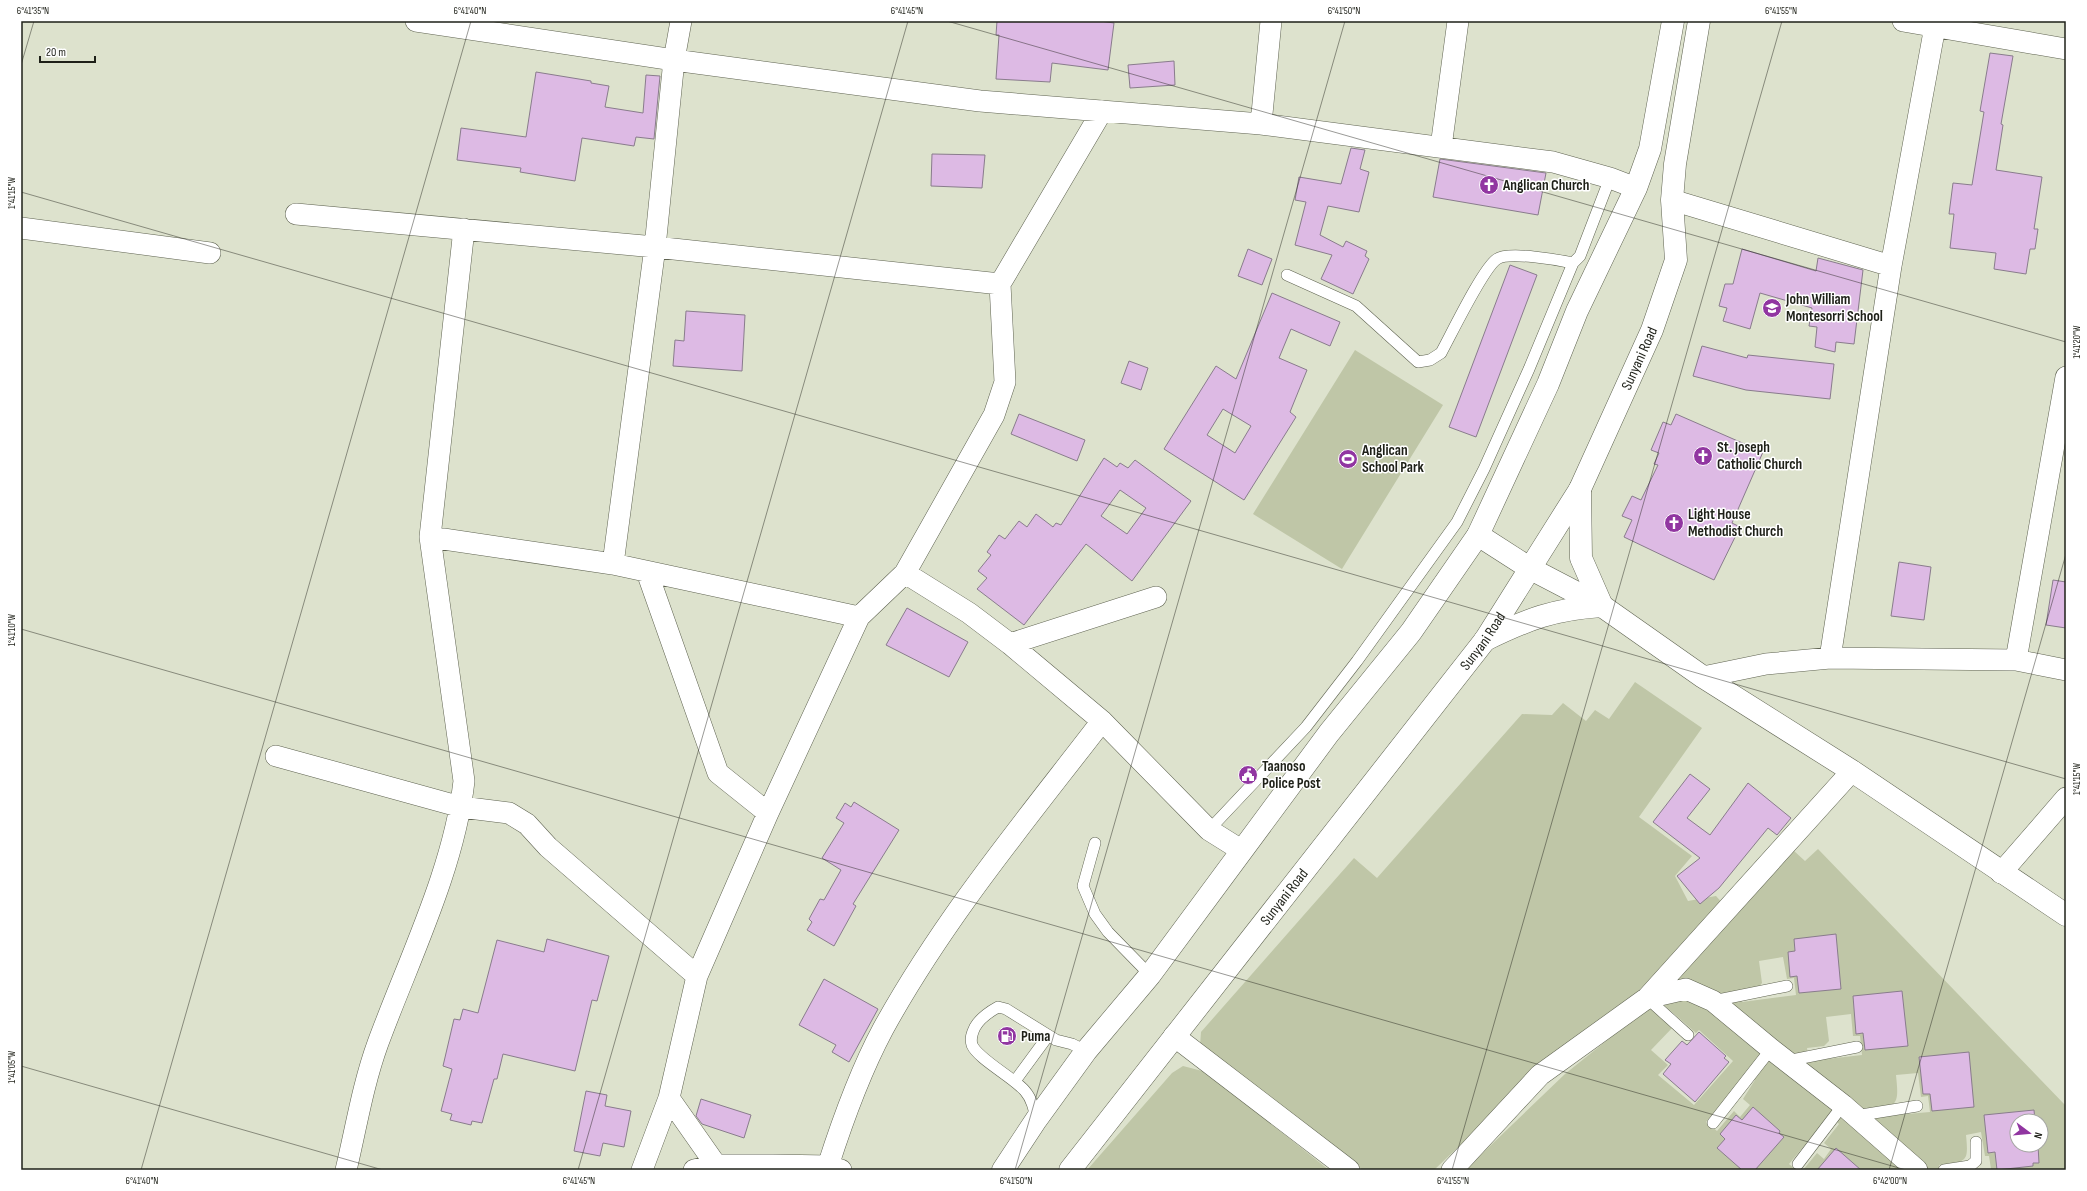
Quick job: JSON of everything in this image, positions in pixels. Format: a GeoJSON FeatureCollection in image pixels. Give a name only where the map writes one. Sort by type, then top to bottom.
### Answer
{"type":"FeatureCollection","features":[{"type":"Feature","properties":{"kind":"main road"},"geometry":{"type":"LineString","coordinates":[[1003,1170],[1036,1120],[1086,1051],[1150,975],[1240,850],[1329,733],[1412,632],[1478,535],[1548,384],[1577,311],[1636,188],[1650,149],[1673,21]]}},
{"type":"Feature","properties":{"kind":"main road","name":"Sunyani Road"},"geometry":{"type":"LineString","coordinates":[[1070,1170],[1485,640],[1580,489],[1652,330],[1676,260],[1672,200],[1675,164],[1699,21]]}},
{"type":"Feature","properties":{"kind":"main road"},"geometry":{"type":"LineString","coordinates":[[1580,489],[1581,558],[1602,606]]}},
{"type":"Feature","properties":{"kind":"main road"},"geometry":{"type":"LineString","coordinates":[[1478,535],[1531,569],[1602,606],[1703,677],[1852,771],[2001,873],[2066,915]]}},
{"type":"Feature","properties":{"kind":"main road"},"geometry":{"type":"LineString","coordinates":[[1485,640],[1540,615],[1578,608],[1602,606]]}},
{"type":"Feature","properties":{"kind":"street"},"geometry":{"type":"LineString","coordinates":[[416,21],[674,60],[980,101],[1261,124],[1553,162],[1610,178],[1636,188]]}},
{"type":"Feature","properties":{"kind":"street"},"geometry":{"type":"LineString","coordinates":[[613,564],[655,247],[674,60],[681,21]]}},
{"type":"Feature","properties":{"kind":"street"},"geometry":{"type":"LineString","coordinates":[[1261,124],[1271,21]]}},
{"type":"Feature","properties":{"kind":"street"},"geometry":{"type":"LineString","coordinates":[[1441,147],[1458,21]]}},
{"type":"Feature","properties":{"kind":"street"},"geometry":{"type":"LineString","coordinates":[[1903,21],[1936,24],[2066,49]]}},
{"type":"Feature","properties":{"kind":"street"},"geometry":{"type":"LineString","coordinates":[[1830,658],[1891,266],[1936,24]]}},
{"type":"Feature","properties":{"kind":"street"},"geometry":{"type":"LineString","coordinates":[[642,1170],[669,1098],[697,976],[768,813],[859,617],[905,573],[994,415],[1005,382],[1000,284],[1102,111]]}},
{"type":"Feature","properties":{"kind":"street"},"geometry":{"type":"LineString","coordinates":[[1672,200],[1891,266]]}},
{"type":"Feature","properties":{"kind":"street"},"geometry":{"type":"LineString","coordinates":[[296,214],[655,247],[1000,284]]}},
{"type":"Feature","properties":{"kind":"street"},"geometry":{"type":"LineString","coordinates":[[21,228],[210,253]]}},
{"type":"Feature","properties":{"kind":"street"},"geometry":{"type":"LineString","coordinates":[[346,1170],[377,1045],[443,872],[461,807],[464,781],[430,537],[464,229]]}},
{"type":"Feature","properties":{"kind":"street"},"geometry":{"type":"LineString","coordinates":[[2016,660],[2066,376]]}},
{"type":"Feature","properties":{"kind":"street"},"geometry":{"type":"LineString","coordinates":[[430,537],[613,564],[859,617]]}},
{"type":"Feature","properties":{"kind":"street"},"geometry":{"type":"LineString","coordinates":[[647,572],[718,773],[768,813]]}},
{"type":"Feature","properties":{"kind":"street"},"geometry":{"type":"LineString","coordinates":[[905,573],[969,613],[1010,644],[1102,721],[1209,830],[1240,850]]}},
{"type":"Feature","properties":{"kind":"street"},"geometry":{"type":"LineString","coordinates":[[1010,644],[1156,597]]}},
{"type":"Feature","properties":{"kind":"street"},"geometry":{"type":"LineString","coordinates":[[1703,677],[1766,664],[1830,658],[2016,660],[2066,670]]}},
{"type":"Feature","properties":{"kind":"street"},"geometry":{"type":"LineString","coordinates":[[694,1170],[716,1165],[835,1168],[846,1110],[883,1029],[926,957],[964,901],[1102,721]]}},
{"type":"Feature","properties":{"kind":"street"},"geometry":{"type":"LineString","coordinates":[[276,756],[461,807],[509,813],[526,824],[548,847],[697,976]]}},
{"type":"Feature","properties":{"kind":"street"},"geometry":{"type":"LineString","coordinates":[[1452,1170],[1540,1075],[1647,998],[1852,771]]}},
{"type":"Feature","properties":{"kind":"street"},"geometry":{"type":"LineString","coordinates":[[2001,873],[2066,798]]}},
{"type":"Feature","properties":{"kind":"street"},"geometry":{"type":"LineString","coordinates":[[1647,998],[1686,989],[1713,1001],[1849,1110],[1910,1168]]}},
{"type":"Feature","properties":{"kind":"street"},"geometry":{"type":"LineString","coordinates":[[1174,1036],[1349,1170]]}},
{"type":"Feature","properties":{"kind":"street"},"geometry":{"type":"LineString","coordinates":[[669,1098],[716,1165]]}},
{"type":"Feature","properties":{"kind":"lane"},"geometry":{"type":"LineString","coordinates":[[1209,830],[1306,727],[1358,661],[1457,522],[1484,469],[1529,369],[1573,263],[1580,256],[1610,178]]}},
{"type":"Feature","properties":{"kind":"lane"},"geometry":{"type":"LineString","coordinates":[[1287,275],[1356,306],[1418,362],[1430,360],[1441,353],[1483,277],[1497,258],[1513,255],[1573,263]]}},
{"type":"Feature","properties":{"kind":"lane"},"geometry":{"type":"LineString","coordinates":[[1095,843],[1083,886],[1095,914],[1108,932],[1150,975]]}},
{"type":"Feature","properties":{"kind":"lane"},"geometry":{"type":"LineString","coordinates":[[1713,1001],[1787,986]]}},
{"type":"Feature","properties":{"kind":"lane"},"geometry":{"type":"LineString","coordinates":[[1647,998],[1688,1035]]}},
{"type":"Feature","properties":{"kind":"lane"},"geometry":{"type":"LineString","coordinates":[[1036,1120],[1032,1102],[1026,1092],[1015,1080],[982,1057],[972,1045],[971,1035],[977,1023],[998,1007],[1006,1009],[1048,1036],[1086,1051]]}},
{"type":"Feature","properties":{"kind":"lane"},"geometry":{"type":"LineString","coordinates":[[1015,1080],[1048,1036]]}},
{"type":"Feature","properties":{"kind":"lane"},"geometry":{"type":"LineString","coordinates":[[1713,1123],[1779,1055],[1857,1047]]}},
{"type":"Feature","properties":{"kind":"lane"},"geometry":{"type":"LineString","coordinates":[[1798,1164],[1849,1110],[1917,1106]]}},
{"type":"Feature","properties":{"kind":"lane"},"geometry":{"type":"LineString","coordinates":[[1944,1170],[1970,1166],[1976,1161],[1976,1142]]}},
{"type":"Feature","properties":{"kind":"green space","name":"Anglican School Park"},"geometry":{"type":"Polygon","coordinates":[[[1355,350],[1443,405],[1342,569],[1253,514],[1355,350]]]}},
{"type":"Feature","properties":{"kind":"green space"},"geometry":{"type":"Polygon","coordinates":[[[1635,682],[1702,728],[1639,817],[1692,856],[1675,876],[1688,901],[1716,896],[1725,906],[1677,956],[1629,999],[1561,1050],[1434,1170],[1363,1170],[1200,1046],[1201,1032],[1354,858],[1377,878],[1522,714],[1552,715],[1563,703],[1586,721],[1595,710],[1609,719],[1635,682]]]}},
{"type":"Feature","properties":{"kind":"green space"},"geometry":{"type":"Polygon","coordinates":[[[1818,849],[2066,1106],[2066,1170],[1986,1170],[1991,1169],[1989,1156],[1985,1156],[1981,1132],[1966,1135],[1967,1151],[1964,1159],[1955,1163],[1939,1165],[1939,1170],[1803,1170],[1817,1153],[1824,1159],[1831,1149],[1824,1143],[1839,1124],[1830,1115],[1789,1164],[1796,1170],[1465,1170],[1565,1074],[1641,1013],[1650,1009],[1657,1012],[1674,1026],[1651,1050],[1668,1065],[1658,1075],[1694,1105],[1733,1061],[1699,1030],[1696,1033],[1664,1005],[1666,985],[1793,850],[1805,861],[1818,849]],[[1783,957],[1759,961],[1762,983],[1759,987],[1740,990],[1742,1002],[1796,995],[1794,978],[1787,979],[1783,957]],[[1851,1014],[1826,1017],[1829,1041],[1824,1046],[1807,1048],[1809,1061],[1862,1055],[1860,1036],[1853,1036],[1851,1014]],[[1747,1073],[1706,1122],[1717,1131],[1734,1111],[1740,1117],[1750,1105],[1743,1099],[1755,1080],[1747,1073]],[[1918,1073],[1896,1075],[1897,1098],[1895,1102],[1873,1117],[1930,1112],[1928,1096],[1921,1097],[1918,1073]]]}},
{"type":"Feature","properties":{"kind":"green space"},"geometry":{"type":"Polygon","coordinates":[[[1183,1066],[1206,1072],[1329,1170],[1087,1170],[1172,1073],[1183,1066]]]}},
{"type":"Feature","properties":{"kind":"building"},"geometry":{"type":"Polygon","coordinates":[[[997,21],[1100,21],[1114,23],[1108,70],[1052,63],[1050,82],[996,79],[999,35],[996,35],[997,21]]]}},
{"type":"Feature","properties":{"kind":"building"},"geometry":{"type":"Polygon","coordinates":[[[1990,53],[2013,56],[2001,124],[2003,125],[1996,170],[2042,177],[2034,229],[2038,229],[2035,249],[2030,249],[2026,274],[1994,269],[1996,253],[1950,248],[1954,214],[1949,214],[1953,183],[1972,185],[1984,112],[1980,111],[1990,53]]]}},
{"type":"Feature","properties":{"kind":"building"},"geometry":{"type":"Polygon","coordinates":[[[1174,61],[1175,85],[1130,88],[1128,65],[1174,61]]]}},
{"type":"Feature","properties":{"kind":"building"},"geometry":{"type":"Polygon","coordinates":[[[536,72],[591,81],[591,83],[609,86],[605,107],[643,113],[646,75],[660,76],[654,139],[636,137],[634,146],[582,138],[575,181],[520,172],[521,168],[457,160],[461,128],[526,137],[536,72]]]}},
{"type":"Feature","properties":{"kind":"building"},"geometry":{"type":"Polygon","coordinates":[[[1351,148],[1365,150],[1360,169],[1369,172],[1359,212],[1328,206],[1320,235],[1343,247],[1346,241],[1367,251],[1365,256],[1369,259],[1353,294],[1321,279],[1332,255],[1295,245],[1306,202],[1295,200],[1299,177],[1341,184],[1351,148]]]}},
{"type":"Feature","properties":{"kind":"building"},"geometry":{"type":"Polygon","coordinates":[[[932,154],[985,155],[982,188],[931,186],[932,154]]]}},
{"type":"Feature","properties":{"kind":"building","name":"Anglican Church"},"geometry":{"type":"Polygon","coordinates":[[[1440,159],[1546,173],[1538,215],[1433,197],[1440,159]]]}},
{"type":"Feature","properties":{"kind":"building"},"geometry":{"type":"Polygon","coordinates":[[[1248,249],[1272,259],[1262,285],[1238,276],[1248,249]]]}},
{"type":"Feature","properties":{"kind":"building"},"geometry":{"type":"Polygon","coordinates":[[[1742,249],[1816,271],[1818,258],[1863,270],[1854,344],[1836,342],[1835,352],[1815,347],[1817,327],[1809,326],[1812,308],[1760,293],[1750,329],[1723,321],[1727,308],[1719,306],[1725,284],[1733,284],[1742,249]]]}},
{"type":"Feature","properties":{"kind":"building"},"geometry":{"type":"Polygon","coordinates":[[[1510,265],[1537,275],[1476,437],[1449,427],[1510,265]]]}},
{"type":"Feature","properties":{"kind":"building"},"geometry":{"type":"Polygon","coordinates":[[[1272,293],[1340,322],[1330,346],[1291,329],[1279,358],[1307,370],[1290,412],[1296,417],[1244,500],[1164,449],[1216,366],[1236,379],[1272,293]],[[1223,409],[1207,435],[1235,453],[1251,426],[1223,409]]]}},
{"type":"Feature","properties":{"kind":"building"},"geometry":{"type":"Polygon","coordinates":[[[686,311],[745,315],[742,371],[673,366],[675,340],[684,341],[686,311]]]}},
{"type":"Feature","properties":{"kind":"building"},"geometry":{"type":"Polygon","coordinates":[[[1702,346],[1747,358],[1748,355],[1834,364],[1830,399],[1746,390],[1693,376],[1702,346]]]}},
{"type":"Feature","properties":{"kind":"building"},"geometry":{"type":"Polygon","coordinates":[[[1129,361],[1148,368],[1141,390],[1121,383],[1129,361]]]}},
{"type":"Feature","properties":{"kind":"building"},"geometry":{"type":"Polygon","coordinates":[[[1019,414],[1085,440],[1077,461],[1011,434],[1019,414]]]}},
{"type":"Feature","properties":{"kind":"building"},"geometry":{"type":"Polygon","coordinates":[[[1676,414],[1763,452],[1732,523],[1740,527],[1714,580],[1624,537],[1632,520],[1622,516],[1632,496],[1641,500],[1658,465],[1654,464],[1659,453],[1651,450],[1663,422],[1671,425],[1676,414]]]}},
{"type":"Feature","properties":{"kind":"building"},"geometry":{"type":"Polygon","coordinates":[[[1104,458],[1117,467],[1120,463],[1128,468],[1135,460],[1191,501],[1132,581],[1086,544],[1024,625],[977,589],[987,578],[978,571],[991,555],[987,552],[999,535],[1005,539],[1019,521],[1027,527],[1036,514],[1053,527],[1056,523],[1061,525],[1104,458]],[[1120,490],[1101,516],[1127,534],[1146,508],[1120,490]]]}},
{"type":"Feature","properties":{"kind":"building"},"geometry":{"type":"Polygon","coordinates":[[[1899,562],[1931,567],[1924,620],[1891,616],[1899,562]]]}},
{"type":"Feature","properties":{"kind":"building"},"geometry":{"type":"Polygon","coordinates":[[[2053,580],[2066,582],[2066,628],[2046,625],[2053,580]]]}},
{"type":"Feature","properties":{"kind":"building"},"geometry":{"type":"Polygon","coordinates":[[[907,608],[968,642],[949,677],[886,645],[907,608]]]}},
{"type":"Feature","properties":{"kind":"building"},"geometry":{"type":"Polygon","coordinates":[[[1690,774],[1710,789],[1687,818],[1710,835],[1748,783],[1791,818],[1777,835],[1768,828],[1719,888],[1700,904],[1677,876],[1700,858],[1653,822],[1690,774]]]}},
{"type":"Feature","properties":{"kind":"building"},"geometry":{"type":"Polygon","coordinates":[[[854,802],[899,830],[853,904],[856,906],[834,946],[807,930],[812,922],[809,919],[820,899],[824,900],[841,870],[822,858],[844,823],[836,818],[845,803],[851,807],[854,802]]]}},
{"type":"Feature","properties":{"kind":"building"},"geometry":{"type":"Polygon","coordinates":[[[1836,934],[1841,989],[1799,993],[1797,976],[1790,977],[1788,952],[1795,951],[1794,939],[1836,934]]]}},
{"type":"Feature","properties":{"kind":"building"},"geometry":{"type":"Polygon","coordinates":[[[547,939],[609,956],[597,1001],[592,1000],[575,1071],[503,1054],[497,1079],[494,1079],[482,1123],[472,1121],[471,1125],[450,1120],[452,1114],[441,1111],[452,1069],[443,1066],[454,1019],[460,1020],[463,1009],[478,1013],[497,940],[544,952],[547,939]]]}},
{"type":"Feature","properties":{"kind":"building"},"geometry":{"type":"Polygon","coordinates":[[[824,979],[878,1009],[849,1062],[832,1052],[836,1045],[799,1025],[824,979]]]}},
{"type":"Feature","properties":{"kind":"building"},"geometry":{"type":"Polygon","coordinates":[[[1902,991],[1908,1046],[1865,1050],[1863,1033],[1856,1034],[1853,996],[1902,991]]]}},
{"type":"Feature","properties":{"kind":"building"},"geometry":{"type":"Polygon","coordinates":[[[1699,1032],[1726,1056],[1724,1058],[1729,1062],[1695,1102],[1663,1074],[1671,1064],[1665,1060],[1682,1041],[1687,1045],[1699,1032]]]}},
{"type":"Feature","properties":{"kind":"building"},"geometry":{"type":"Polygon","coordinates":[[[1969,1052],[1974,1107],[1932,1111],[1930,1094],[1923,1094],[1919,1057],[1969,1052]]]}},
{"type":"Feature","properties":{"kind":"building"},"geometry":{"type":"Polygon","coordinates":[[[586,1091],[607,1095],[605,1106],[631,1111],[624,1147],[603,1143],[600,1156],[574,1151],[586,1091]]]}},
{"type":"Feature","properties":{"kind":"building"},"geometry":{"type":"Polygon","coordinates":[[[701,1099],[751,1115],[744,1138],[702,1124],[696,1116],[701,1099]]]}},
{"type":"Feature","properties":{"kind":"building"},"geometry":{"type":"Polygon","coordinates":[[[1753,1107],[1780,1131],[1779,1133],[1784,1137],[1755,1170],[1742,1170],[1717,1148],[1725,1139],[1720,1134],[1736,1115],[1742,1120],[1753,1107]]]}},
{"type":"Feature","properties":{"kind":"building"},"geometry":{"type":"Polygon","coordinates":[[[2034,1110],[2034,1113],[2009,1113],[2009,1153],[2038,1153],[2039,1163],[2033,1163],[2033,1166],[1997,1170],[1995,1152],[1988,1153],[1984,1115],[2034,1110]]]}},
{"type":"Feature","properties":{"kind":"building"},"geometry":{"type":"Polygon","coordinates":[[[1836,1148],[1861,1170],[1817,1170],[1836,1148]]]}},
{"type":"Feature","properties":{"kind":"place","name":"Anglican Church"},"geometry":{"type":"Point","coordinates":[1489,185]}},
{"type":"Feature","properties":{"kind":"place","name":"John William Montesorri School"},"geometry":{"type":"Point","coordinates":[1772,308]}},
{"type":"Feature","properties":{"kind":"place","name":"St. Joseph Catholic Church"},"geometry":{"type":"Point","coordinates":[1703,456]}},
{"type":"Feature","properties":{"kind":"place","name":"Anglican School Park"},"geometry":{"type":"Point","coordinates":[1348,459]}},
{"type":"Feature","properties":{"kind":"place","name":"Light House Methodist Church"},"geometry":{"type":"Point","coordinates":[1674,523]}},
{"type":"Feature","properties":{"kind":"place","name":"Taanoso Police Post"},"geometry":{"type":"Point","coordinates":[1248,775]}},
{"type":"Feature","properties":{"kind":"place","name":"Puma"},"geometry":{"type":"Point","coordinates":[1007,1036]}}]}
